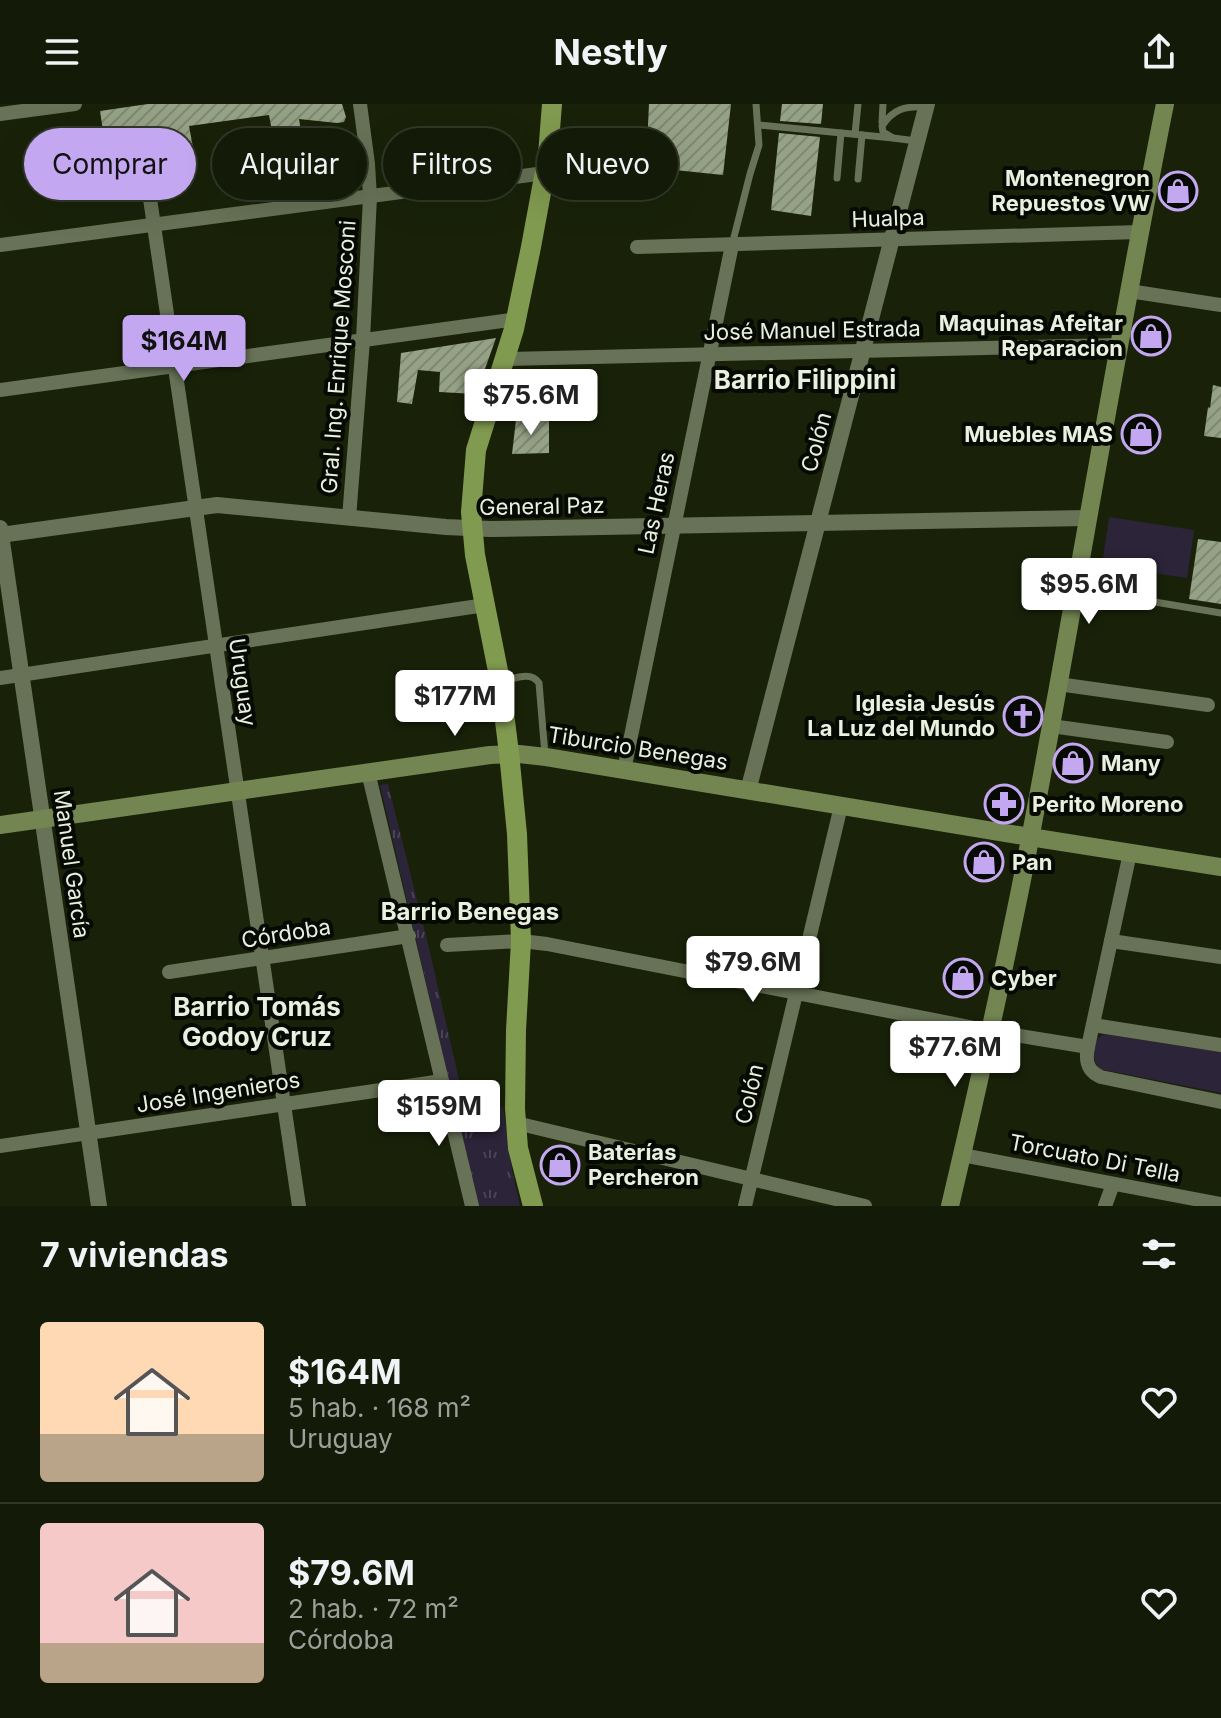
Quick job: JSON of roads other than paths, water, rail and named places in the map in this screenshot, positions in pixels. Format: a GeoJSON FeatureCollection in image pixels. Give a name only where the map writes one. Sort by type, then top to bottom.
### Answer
{"type":"FeatureCollection","features":[{"type":"Feature","properties":{"kind":"main road"},"geometry":{"type":"LineString","coordinates":[[550,128],[552,104]]}},
{"type":"Feature","properties":{"kind":"main road"},"geometry":{"type":"LineString","coordinates":[[950,1206],[1030,837],[1165,104]]}},
{"type":"Feature","properties":{"kind":"main road"},"geometry":{"type":"LineString","coordinates":[[533,1206],[518,1148],[516,1123],[516,1030],[521,941],[517,834],[500,681],[472,529],[472,484],[476,450],[517,319],[540,200]]}},
{"type":"Feature","properties":{"kind":"main road","name":"Tiburcio Benegas"},"geometry":{"type":"LineString","coordinates":[[0,825],[509,753],[1221,867]]}},
{"type":"Feature","properties":{"kind":"street"},"geometry":{"type":"LineString","coordinates":[[0,114],[75,104]]}},
{"type":"Feature","properties":{"kind":"street","name":"Gral. Ing. Enrique Mosconi"},"geometry":{"type":"LineString","coordinates":[[349,518],[370,197],[360,104]]}},
{"type":"Feature","properties":{"kind":"street","name":"Colón"},"geometry":{"type":"LineString","coordinates":[[748,791],[927,106]]}},
{"type":"Feature","properties":{"kind":"street"},"geometry":{"type":"LineString","coordinates":[[0,245],[537,174]]}},
{"type":"Feature","properties":{"kind":"street","name":"Uruguay"},"geometry":{"type":"LineString","coordinates":[[150,200],[299,1206]]}},
{"type":"Feature","properties":{"kind":"street","name":"Hualpa"},"geometry":{"type":"LineString","coordinates":[[637,247],[1139,232]]}},
{"type":"Feature","properties":{"kind":"street","name":"Las Heras"},"geometry":{"type":"LineString","coordinates":[[624,770],[732,245]]}},
{"type":"Feature","properties":{"kind":"street"},"geometry":{"type":"LineString","coordinates":[[1129,291],[1221,305]]}},
{"type":"Feature","properties":{"kind":"street"},"geometry":{"type":"LineString","coordinates":[[0,390],[517,319]]}},
{"type":"Feature","properties":{"kind":"street","name":"José Manuel Estrada"},"geometry":{"type":"LineString","coordinates":[[505,359],[1119,345]]}},
{"type":"Feature","properties":{"kind":"street","name":"General Paz"},"geometry":{"type":"LineString","coordinates":[[0,535],[217,505],[472,529],[1087,518]]}},
{"type":"Feature","properties":{"kind":"street","name":"Manuel García"},"geometry":{"type":"LineString","coordinates":[[0,528],[99,1206]]}},
{"type":"Feature","properties":{"kind":"street"},"geometry":{"type":"LineString","coordinates":[[0,678],[485,605]]}},
{"type":"Feature","properties":{"kind":"street"},"geometry":{"type":"LineString","coordinates":[[1058,684],[1208,705]]}},
{"type":"Feature","properties":{"kind":"street"},"geometry":{"type":"LineString","coordinates":[[1051,726],[1167,742]]}},
{"type":"Feature","properties":{"kind":"street"},"geometry":{"type":"LineString","coordinates":[[368,772],[472,1206]]}},
{"type":"Feature","properties":{"kind":"street","name":"Colón"},"geometry":{"type":"LineString","coordinates":[[745,1206],[841,806]]}},
{"type":"Feature","properties":{"kind":"street"},"geometry":{"type":"LineString","coordinates":[[1130,853],[1088,1047],[1088,1068],[1101,1077],[1221,1102]]}},
{"type":"Feature","properties":{"kind":"street","name":"Córdoba"},"geometry":{"type":"LineString","coordinates":[[169,972],[409,936]]}},
{"type":"Feature","properties":{"kind":"street"},"geometry":{"type":"LineString","coordinates":[[447,945],[521,941],[547,944],[990,1031],[1088,1047]]}},
{"type":"Feature","properties":{"kind":"street"},"geometry":{"type":"LineString","coordinates":[[1111,941],[1221,957]]}},
{"type":"Feature","properties":{"kind":"street"},"geometry":{"type":"LineString","coordinates":[[1093,1025],[1221,1045]]}},
{"type":"Feature","properties":{"kind":"street","name":"José Ingenieros"},"geometry":{"type":"LineString","coordinates":[[0,1146],[442,1081]]}},
{"type":"Feature","properties":{"kind":"street"},"geometry":{"type":"LineString","coordinates":[[516,1123],[865,1206]]}},
{"type":"Feature","properties":{"kind":"street","name":"Torcuato Di Tella"},"geometry":{"type":"LineString","coordinates":[[962,1155],[1221,1204]]}},
{"type":"Feature","properties":{"kind":"street"},"geometry":{"type":"LineString","coordinates":[[1105,1206],[1113,1184]]}},
{"type":"Feature","properties":{"kind":"lane"},"geometry":{"type":"LineString","coordinates":[[732,245],[759,145],[756,104]]}},
{"type":"Feature","properties":{"kind":"lane"},"geometry":{"type":"LineString","coordinates":[[858,104],[862,135],[858,179]]}},
{"type":"Feature","properties":{"kind":"lane"},"geometry":{"type":"LineString","coordinates":[[883,104],[883,132],[893,138]]}},
{"type":"Feature","properties":{"kind":"lane"},"geometry":{"type":"LineString","coordinates":[[862,135],[882,126],[889,116],[904,107],[927,106]]}},
{"type":"Feature","properties":{"kind":"lane"},"geometry":{"type":"LineString","coordinates":[[759,125],[917,141]]}},
{"type":"Feature","properties":{"kind":"lane"},"geometry":{"type":"LineString","coordinates":[[837,178],[841,133]]}},
{"type":"Feature","properties":{"kind":"lane"},"geometry":{"type":"LineString","coordinates":[[1075,589],[1221,613]]}},
{"type":"Feature","properties":{"kind":"lane"},"geometry":{"type":"LineString","coordinates":[[500,681],[530,675],[539,683],[546,757]]}},
{"type":"Feature","properties":{"kind":"place","name":"Montenegron Repuestos VW"},"geometry":{"type":"Point","coordinates":[1178,191]}},
{"type":"Feature","properties":{"kind":"place","name":"Maquinas Afeitar Reparacion"},"geometry":{"type":"Point","coordinates":[1151,336]}},
{"type":"Feature","properties":{"kind":"place","name":"Muebles MAS"},"geometry":{"type":"Point","coordinates":[1141,434]}},
{"type":"Feature","properties":{"kind":"place","name":"Iglesia Jesús La Luz del Mundo"},"geometry":{"type":"Point","coordinates":[1023,716]}},
{"type":"Feature","properties":{"kind":"place","name":"Many"},"geometry":{"type":"Point","coordinates":[1073,763]}},
{"type":"Feature","properties":{"kind":"place","name":"Perito Moreno"},"geometry":{"type":"Point","coordinates":[1004,804]}},
{"type":"Feature","properties":{"kind":"place","name":"Pan"},"geometry":{"type":"Point","coordinates":[984,862]}},
{"type":"Feature","properties":{"kind":"place","name":"Cyber"},"geometry":{"type":"Point","coordinates":[963,978]}},
{"type":"Feature","properties":{"kind":"place","name":"Baterías Percheron"},"geometry":{"type":"Point","coordinates":[560,1165]}},
{"type":"Feature","properties":{"kind":"district","name":"Barrio Filippini"},"geometry":{"type":"Point","coordinates":[805,379]}},
{"type":"Feature","properties":{"kind":"district","name":"Barrio Benegas"},"geometry":{"type":"Point","coordinates":[470,911]}},
{"type":"Feature","properties":{"kind":"district","name":"Barrio Tomás Godoy Cruz"},"geometry":{"type":"Point","coordinates":[257,1021]}}]}
